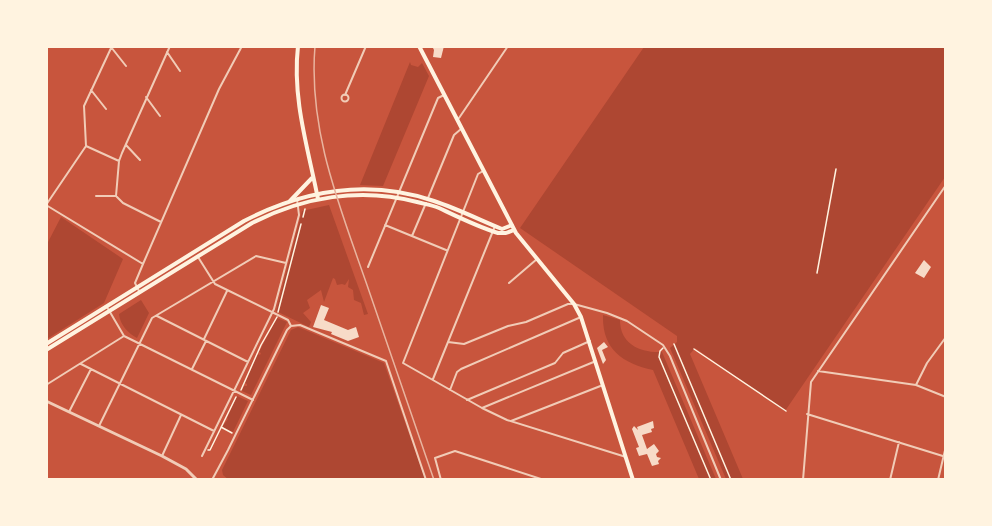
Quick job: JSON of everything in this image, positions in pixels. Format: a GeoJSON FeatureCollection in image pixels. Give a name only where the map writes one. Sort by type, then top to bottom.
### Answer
{"type":"FeatureCollection","features":[{"type":"Feature","properties":{"kind":"main road"},"geometry":{"type":"LineString","coordinates":[[298,46],[299,112],[318,199]]}},
{"type":"Feature","properties":{"kind":"main road"},"geometry":{"type":"LineString","coordinates":[[419,46],[513,227],[574,304],[581,317],[633,480]]}},
{"type":"Feature","properties":{"kind":"main road"},"geometry":{"type":"LineString","coordinates":[[290,201],[312,177]]}},
{"type":"Feature","properties":{"kind":"main road"},"geometry":{"type":"LineString","coordinates":[[46,350],[252,223],[317,193],[359,190],[398,195],[463,212],[502,229],[513,227]]}},
{"type":"Feature","properties":{"kind":"main road"},"geometry":{"type":"LineString","coordinates":[[48,344],[243,221],[290,201],[362,195],[398,195]]}},
{"type":"Feature","properties":{"kind":"main road"},"geometry":{"type":"LineString","coordinates":[[426,202],[493,232],[505,234],[513,227]]}},
{"type":"Feature","properties":{"kind":"street"},"geometry":{"type":"LineString","coordinates":[[116,196],[119,161],[170,46]]}},
{"type":"Feature","properties":{"kind":"street"},"geometry":{"type":"LineString","coordinates":[[140,292],[136,282],[160,222],[219,89],[242,46]]}},
{"type":"Feature","properties":{"kind":"street"},"geometry":{"type":"LineString","coordinates":[[345,95],[366,46]]}},
{"type":"Feature","properties":{"kind":"street"},"geometry":{"type":"LineString","coordinates":[[457,121],[508,46]]}},
{"type":"Feature","properties":{"kind":"street"},"geometry":{"type":"LineString","coordinates":[[126,66],[111,47],[83,112],[86,146],[46,205],[143,264]]}},
{"type":"Feature","properties":{"kind":"street"},"geometry":{"type":"LineString","coordinates":[[167,52],[180,71]]}},
{"type":"Feature","properties":{"kind":"street"},"geometry":{"type":"LineString","coordinates":[[91,90],[106,109]]}},
{"type":"Feature","properties":{"kind":"street"},"geometry":{"type":"LineString","coordinates":[[368,267],[438,98],[444,95]]}},
{"type":"Feature","properties":{"kind":"street"},"geometry":{"type":"LineString","coordinates":[[147,98],[160,116]]}},
{"type":"Feature","properties":{"kind":"street"},"geometry":{"type":"LineString","coordinates":[[412,236],[454,135],[461,129]]}},
{"type":"Feature","properties":{"kind":"street"},"geometry":{"type":"LineString","coordinates":[[126,145],[140,160]]}},
{"type":"Feature","properties":{"kind":"street"},"geometry":{"type":"LineString","coordinates":[[86,146],[119,161]]}},
{"type":"Feature","properties":{"kind":"street"},"geometry":{"type":"LineString","coordinates":[[483,171],[478,174],[403,363],[467,400],[510,421],[626,457]]}},
{"type":"Feature","properties":{"kind":"street"},"geometry":{"type":"LineString","coordinates":[[803,480],[810,385],[945,185]]}},
{"type":"Feature","properties":{"kind":"street"},"geometry":{"type":"LineString","coordinates":[[96,196],[116,196],[123,203],[160,222]]}},
{"type":"Feature","properties":{"kind":"street"},"geometry":{"type":"LineString","coordinates":[[202,456],[272,312],[299,215],[298,201]]}},
{"type":"Feature","properties":{"kind":"street"},"geometry":{"type":"LineString","coordinates":[[385,225],[447,251]]}},
{"type":"Feature","properties":{"kind":"street"},"geometry":{"type":"LineString","coordinates":[[432,380],[495,226]]}},
{"type":"Feature","properties":{"kind":"street"},"geometry":{"type":"LineString","coordinates":[[197,256],[213,282],[288,320],[291,326]]}},
{"type":"Feature","properties":{"kind":"street"},"geometry":{"type":"LineString","coordinates":[[99,426],[152,318],[256,256],[286,263]]}},
{"type":"Feature","properties":{"kind":"street"},"geometry":{"type":"LineString","coordinates":[[509,283],[537,259]]}},
{"type":"Feature","properties":{"kind":"street"},"geometry":{"type":"LineString","coordinates":[[192,369],[227,291]]}},
{"type":"Feature","properties":{"kind":"street"},"geometry":{"type":"LineString","coordinates":[[448,342],[464,344],[568,304],[627,321],[664,347],[670,356],[721,480]]}},
{"type":"Feature","properties":{"kind":"street"},"geometry":{"type":"LineString","coordinates":[[107,307],[124,336],[253,400]]}},
{"type":"Feature","properties":{"kind":"street"},"geometry":{"type":"LineString","coordinates":[[157,316],[248,362]]}},
{"type":"Feature","properties":{"kind":"street"},"geometry":{"type":"LineString","coordinates":[[450,390],[461,369],[581,317]]}},
{"type":"Feature","properties":{"kind":"street"},"geometry":{"type":"LineString","coordinates":[[212,480],[287,330],[291,326],[300,325],[386,361],[426,480]]}},
{"type":"Feature","properties":{"kind":"street"},"geometry":{"type":"LineString","coordinates":[[46,385],[124,336]]}},
{"type":"Feature","properties":{"kind":"street"},"geometry":{"type":"LineString","coordinates":[[916,385],[927,363],[945,337]]}},
{"type":"Feature","properties":{"kind":"street"},"geometry":{"type":"LineString","coordinates":[[467,400],[555,363],[563,353],[590,342]]}},
{"type":"Feature","properties":{"kind":"street"},"geometry":{"type":"LineString","coordinates":[[482,408],[596,361]]}},
{"type":"Feature","properties":{"kind":"street"},"geometry":{"type":"LineString","coordinates":[[81,364],[214,431]]}},
{"type":"Feature","properties":{"kind":"street"},"geometry":{"type":"LineString","coordinates":[[69,412],[91,369]]}},
{"type":"Feature","properties":{"kind":"street"},"geometry":{"type":"LineString","coordinates":[[818,371],[916,385],[945,397]]}},
{"type":"Feature","properties":{"kind":"street"},"geometry":{"type":"LineString","coordinates":[[510,421],[603,385]]}},
{"type":"Feature","properties":{"kind":"street"},"geometry":{"type":"LineString","coordinates":[[46,401],[162,456],[186,469],[197,480]]}},
{"type":"Feature","properties":{"kind":"street"},"geometry":{"type":"LineString","coordinates":[[807,414],[944,457]]}},
{"type":"Feature","properties":{"kind":"street"},"geometry":{"type":"LineString","coordinates":[[162,456],[181,415]]}},
{"type":"Feature","properties":{"kind":"street"},"geometry":{"type":"LineString","coordinates":[[890,480],[899,442]]}},
{"type":"Feature","properties":{"kind":"street"},"geometry":{"type":"LineString","coordinates":[[939,480],[945,446]]}},
{"type":"Feature","properties":{"kind":"street"},"geometry":{"type":"LineString","coordinates":[[441,480],[435,460],[437,456],[455,452],[544,480]]}},
{"type":"Feature","properties":{"kind":"path"},"geometry":{"type":"LineString","coordinates":[[817,273],[836,169]]}},
{"type":"Feature","properties":{"kind":"path"},"geometry":{"type":"LineString","coordinates":[[674,344],[731,480]]}},
{"type":"Feature","properties":{"kind":"path"},"geometry":{"type":"LineString","coordinates":[[664,347],[659,357],[711,480]]}},
{"type":"Feature","properties":{"kind":"path"},"geometry":{"type":"LineString","coordinates":[[694,349],[786,411]]}},
{"type":"Feature","properties":{"kind":"path"},"geometry":{"type":"LineString","coordinates":[[217,425],[236,435]]}},
{"type":"Feature","properties":{"kind":"shaded area"},"geometry":{"type":"Polygon","coordinates":[[[644,47],[945,47],[945,177],[785,411],[695,348],[690,354],[743,479],[726,479],[670,348],[677,342],[677,336],[520,228],[644,47]]]}},
{"type":"Feature","properties":{"kind":"shaded area"},"geometry":{"type":"Polygon","coordinates":[[[410,62],[411,65],[418,67],[422,63],[429,76],[383,186],[360,185],[410,62]]]}},
{"type":"Feature","properties":{"kind":"shaded area"},"geometry":{"type":"Polygon","coordinates":[[[329,205],[368,314],[364,315],[361,303],[354,300],[353,290],[348,287],[349,279],[345,285],[337,285],[333,278],[324,302],[321,290],[307,300],[310,308],[303,313],[311,322],[309,327],[276,311],[302,211],[329,205]]]}},
{"type":"Feature","properties":{"kind":"shaded area"},"geometry":{"type":"Polygon","coordinates":[[[61,217],[123,259],[104,303],[47,339],[47,244],[61,217]]]}},
{"type":"Feature","properties":{"kind":"shaded area"},"geometry":{"type":"Polygon","coordinates":[[[141,300],[149,313],[137,338],[125,328],[119,314],[141,300]]]}},
{"type":"Feature","properties":{"kind":"shaded area"},"geometry":{"type":"Polygon","coordinates":[[[603,315],[620,320],[623,335],[627,341],[639,349],[662,352],[716,479],[699,479],[653,370],[632,363],[616,353],[606,337],[603,315]]]}},
{"type":"Feature","properties":{"kind":"shaded area"},"geometry":{"type":"Polygon","coordinates":[[[277,318],[287,322],[251,395],[242,391],[244,386],[247,386],[245,383],[256,357],[260,355],[259,352],[277,318]]]}},
{"type":"Feature","properties":{"kind":"shaded area"},"geometry":{"type":"Polygon","coordinates":[[[298,327],[384,363],[425,479],[229,480],[223,475],[222,470],[291,330],[298,327]]]}},
{"type":"Feature","properties":{"kind":"shaded area"},"geometry":{"type":"Polygon","coordinates":[[[237,396],[248,401],[233,432],[222,427],[228,419],[237,396]]]}},
{"type":"Feature","properties":{"kind":"building"},"geometry":{"type":"Polygon","coordinates":[[[432,46],[444,46],[441,58],[433,57],[432,46]]]}},
{"type":"Feature","properties":{"kind":"building"},"geometry":{"type":"Polygon","coordinates":[[[924,260],[931,267],[924,278],[915,273],[924,260]]]}},
{"type":"Feature","properties":{"kind":"building"},"geometry":{"type":"Polygon","coordinates":[[[321,305],[329,308],[324,320],[348,330],[356,327],[359,337],[348,341],[331,334],[332,332],[313,327],[321,305]]]}},
{"type":"Feature","properties":{"kind":"building"},"geometry":{"type":"Polygon","coordinates":[[[604,342],[608,347],[602,350],[606,360],[603,364],[597,348],[604,342]]]}},
{"type":"Feature","properties":{"kind":"building"},"geometry":{"type":"Polygon","coordinates":[[[653,421],[652,432],[642,435],[647,449],[654,444],[659,451],[656,454],[661,458],[658,461],[659,464],[652,466],[647,454],[639,456],[636,448],[639,447],[632,429],[634,426],[638,430],[637,427],[653,421]]]}},
{"type":"Feature","properties":{"kind":"railway"},"geometry":{"type":"LineString","coordinates":[[315,46],[316,108],[328,168],[346,227],[434,480]]}}]}
